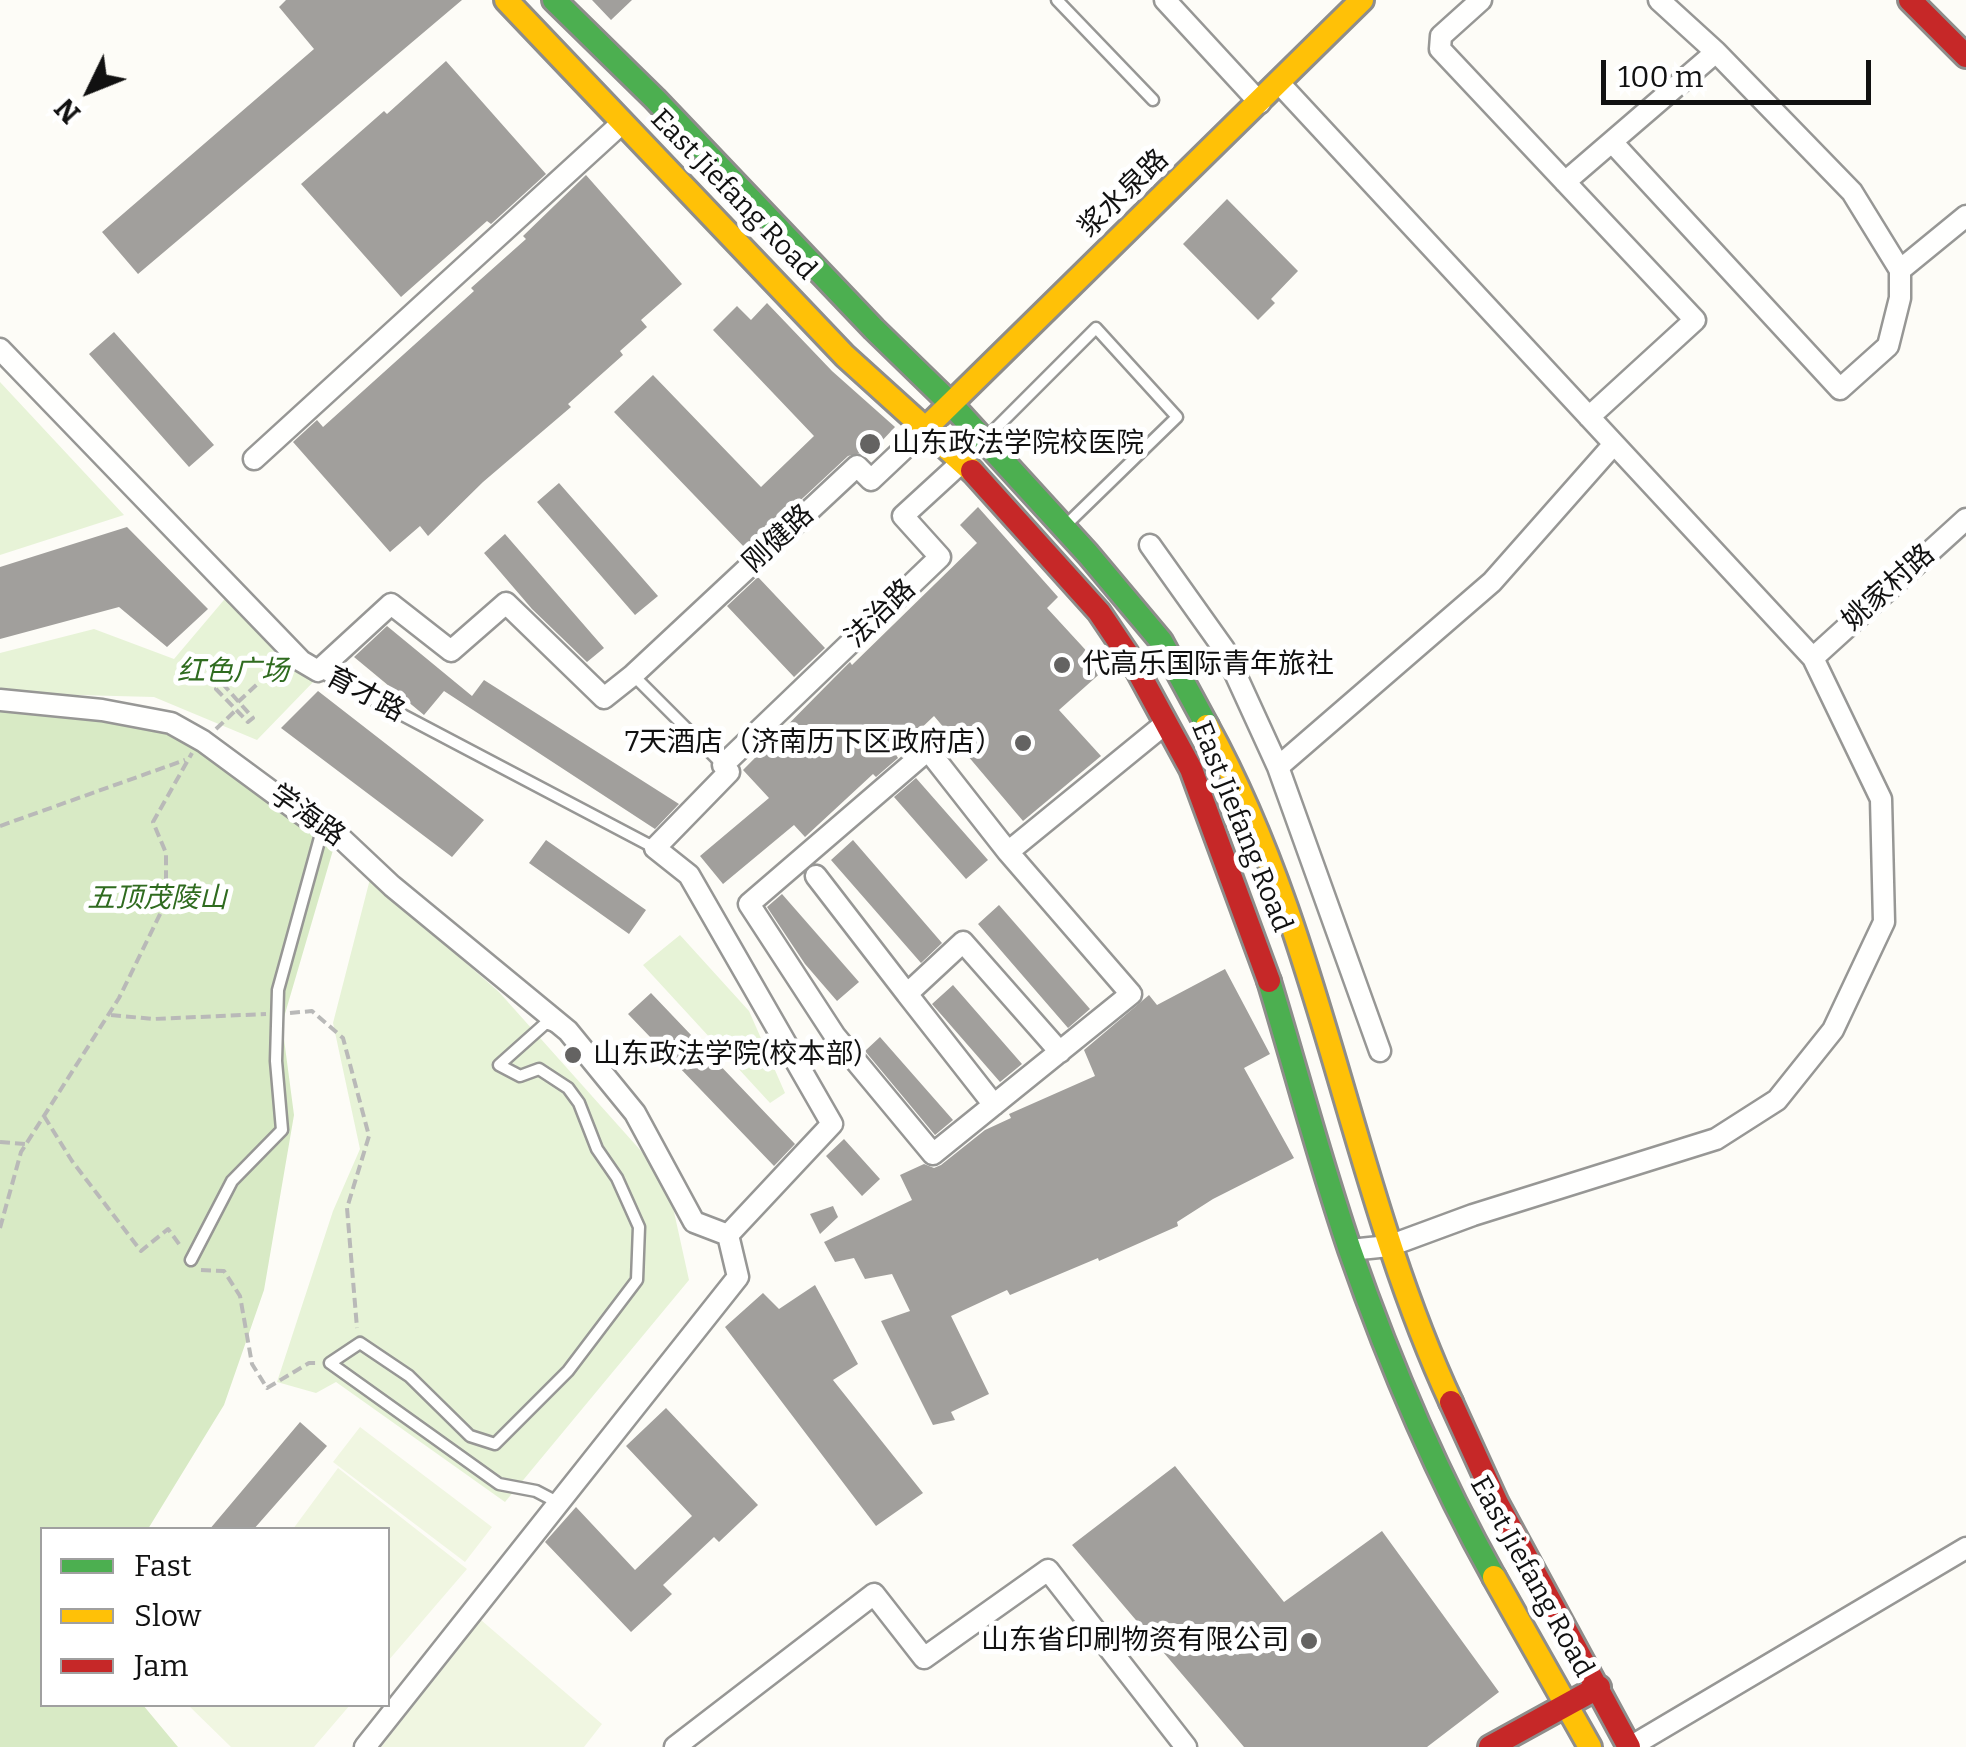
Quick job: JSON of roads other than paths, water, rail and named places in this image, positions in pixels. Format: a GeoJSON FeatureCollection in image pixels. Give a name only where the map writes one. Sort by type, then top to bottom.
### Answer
{"type":"FeatureCollection","features":[{"type":"Feature","properties":{"kind":"main road","name":"East Jiefang Road"},"geometry":{"type":"LineString","coordinates":[[506,0],[845,356],[963,461],[1099,612],[1134,664],[1190,769],[1261,953],[1350,1250],[1415,1418],[1465,1524],[1590,1747]]}},
{"type":"Feature","properties":{"kind":"main road","name":"East Jiefang Road"},"geometry":{"type":"LineString","coordinates":[[554,0],[951,404],[1161,641],[1240,786],[1292,928],[1390,1246],[1444,1388],[1497,1504],[1630,1747]]}},
{"type":"Feature","properties":{"kind":"main road","name":"浆水泉路"},"geometry":{"type":"LineString","coordinates":[[924,429],[1362,0]]}},
{"type":"Feature","properties":{"kind":"main road"},"geometry":{"type":"LineString","coordinates":[[1910,0],[1966,56]]}},
{"type":"Feature","properties":{"kind":"main road"},"geometry":{"type":"LineString","coordinates":[[1490,1747],[1599,1688]]}},
{"type":"Feature","properties":{"kind":"street"},"geometry":{"type":"LineString","coordinates":[[1165,0],[1260,103]]}},
{"type":"Feature","properties":{"kind":"street"},"geometry":{"type":"LineString","coordinates":[[1482,0],[1442,36],[1440,49],[1695,320],[1590,417]]}},
{"type":"Feature","properties":{"kind":"street"},"geometry":{"type":"LineString","coordinates":[[1612,142],[1840,390],[1888,346],[1900,298],[1900,270],[1852,192],[1660,0]]}},
{"type":"Feature","properties":{"kind":"street"},"geometry":{"type":"LineString","coordinates":[[1565,182],[1716,52]]}},
{"type":"Feature","properties":{"kind":"street"},"geometry":{"type":"LineString","coordinates":[[1280,84],[1812,658],[1881,799],[1884,922],[1834,1030],[1777,1100],[1716,1139],[1473,1215],[1390,1246],[1350,1250]]}},
{"type":"Feature","properties":{"kind":"street"},"geometry":{"type":"LineString","coordinates":[[254,458],[622,123]]}},
{"type":"Feature","properties":{"kind":"street"},"geometry":{"type":"LineString","coordinates":[[1900,270],[1966,216]]}},
{"type":"Feature","properties":{"kind":"street","name":"育才路"},"geometry":{"type":"LineString","coordinates":[[0,349],[301,662],[318,670]]}},
{"type":"Feature","properties":{"kind":"street","name":"刚健路"},"geometry":{"type":"LineString","coordinates":[[633,675],[857,466],[871,480],[924,429]]}},
{"type":"Feature","properties":{"kind":"street"},"geometry":{"type":"LineString","coordinates":[[1278,767],[1492,582],[1614,444]]}},
{"type":"Feature","properties":{"kind":"street","name":"法治路"},"geometry":{"type":"LineString","coordinates":[[726,768],[940,557],[903,516],[963,461]]}},
{"type":"Feature","properties":{"kind":"street","name":"姚家村路"},"geometry":{"type":"LineString","coordinates":[[1812,658],[1966,519]]}},
{"type":"Feature","properties":{"kind":"street"},"geometry":{"type":"LineString","coordinates":[[1150,545],[1224,649],[1278,767],[1380,1051]]}},
{"type":"Feature","properties":{"kind":"street"},"geometry":{"type":"LineString","coordinates":[[318,670],[391,604],[451,651],[506,603],[604,698],[633,675]]}},
{"type":"Feature","properties":{"kind":"street","name":"学海路"},"geometry":{"type":"LineString","coordinates":[[0,700],[102,710],[171,723],[306,816],[324,822],[392,886],[568,1031],[635,1113],[694,1222],[728,1235]]}},
{"type":"Feature","properties":{"kind":"street"},"geometry":{"type":"LineString","coordinates":[[1008,852],[1166,723]]}},
{"type":"Feature","properties":{"kind":"street"},"geometry":{"type":"LineString","coordinates":[[928,750],[1008,852],[1131,994],[934,1154],[836,1036],[749,904],[928,750]]}},
{"type":"Feature","properties":{"kind":"street"},"geometry":{"type":"LineString","coordinates":[[654,848],[726,768]]}},
{"type":"Feature","properties":{"kind":"street","name":"育才路"},"geometry":{"type":"LineString","coordinates":[[654,848],[689,875],[832,1124],[728,1235]]}},
{"type":"Feature","properties":{"kind":"street"},"geometry":{"type":"LineString","coordinates":[[816,876],[994,1105]]}},
{"type":"Feature","properties":{"kind":"street"},"geometry":{"type":"LineString","coordinates":[[907,994],[962,942],[1060,1052]]}},
{"type":"Feature","properties":{"kind":"street"},"geometry":{"type":"LineString","coordinates":[[365,1747],[738,1277],[728,1235]]}},
{"type":"Feature","properties":{"kind":"street"},"geometry":{"type":"LineString","coordinates":[[1630,1747],[1966,1548]]}},
{"type":"Feature","properties":{"kind":"street"},"geometry":{"type":"LineString","coordinates":[[674,1747],[874,1594],[924,1658],[1048,1570],[1186,1747]]}},
{"type":"Feature","properties":{"kind":"lane"},"geometry":{"type":"LineString","coordinates":[[1058,0],[1153,100]]}},
{"type":"Feature","properties":{"kind":"lane"},"geometry":{"type":"LineString","coordinates":[[984,440],[1096,328],[1176,417],[1064,528]]}},
{"type":"Feature","properties":{"kind":"lane","name":"育才路"},"geometry":{"type":"LineString","coordinates":[[318,670],[654,848]]}},
{"type":"Feature","properties":{"kind":"lane"},"geometry":{"type":"LineString","coordinates":[[633,675],[726,768]]}},
{"type":"Feature","properties":{"kind":"lane"},"geometry":{"type":"LineString","coordinates":[[191,1260],[232,1181],[282,1130],[276,1061],[278,990],[324,822]]}},
{"type":"Feature","properties":{"kind":"lane"},"geometry":{"type":"LineString","coordinates":[[558,1504],[536,1491],[500,1484],[330,1362],[360,1343],[409,1376],[470,1436],[495,1444],[568,1371],[637,1280],[639,1228],[617,1178],[597,1149],[578,1103],[568,1088],[540,1069],[520,1076],[499,1065],[546,1024],[568,1031]]}},
{"type":"Feature","properties":{"kind":"place","name":"山东政法学院校医院"},"geometry":{"type":"Point","coordinates":[870,444]}},
{"type":"Feature","properties":{"kind":"place","name":"代高乐国际青年旅社"},"geometry":{"type":"Point","coordinates":[1062,665]}},
{"type":"Feature","properties":{"kind":"place","name":"7天酒店（济南历下区政府店）"},"geometry":{"type":"Point","coordinates":[1023,743]}},
{"type":"Feature","properties":{"kind":"place","name":"山东政法学院(校本部)"},"geometry":{"type":"Point","coordinates":[573,1055]}},
{"type":"Feature","properties":{"kind":"place","name":"山东省印刷物资有限公司"},"geometry":{"type":"Point","coordinates":[1309,1641]}},
{"type":"Feature","properties":{"kind":"park label","name":"红色广场"},"geometry":{"type":"Point","coordinates":[233,672]}},
{"type":"Feature","properties":{"kind":"park label","name":"五顶茂陵山"},"geometry":{"type":"Point","coordinates":[157,899]}}]}
